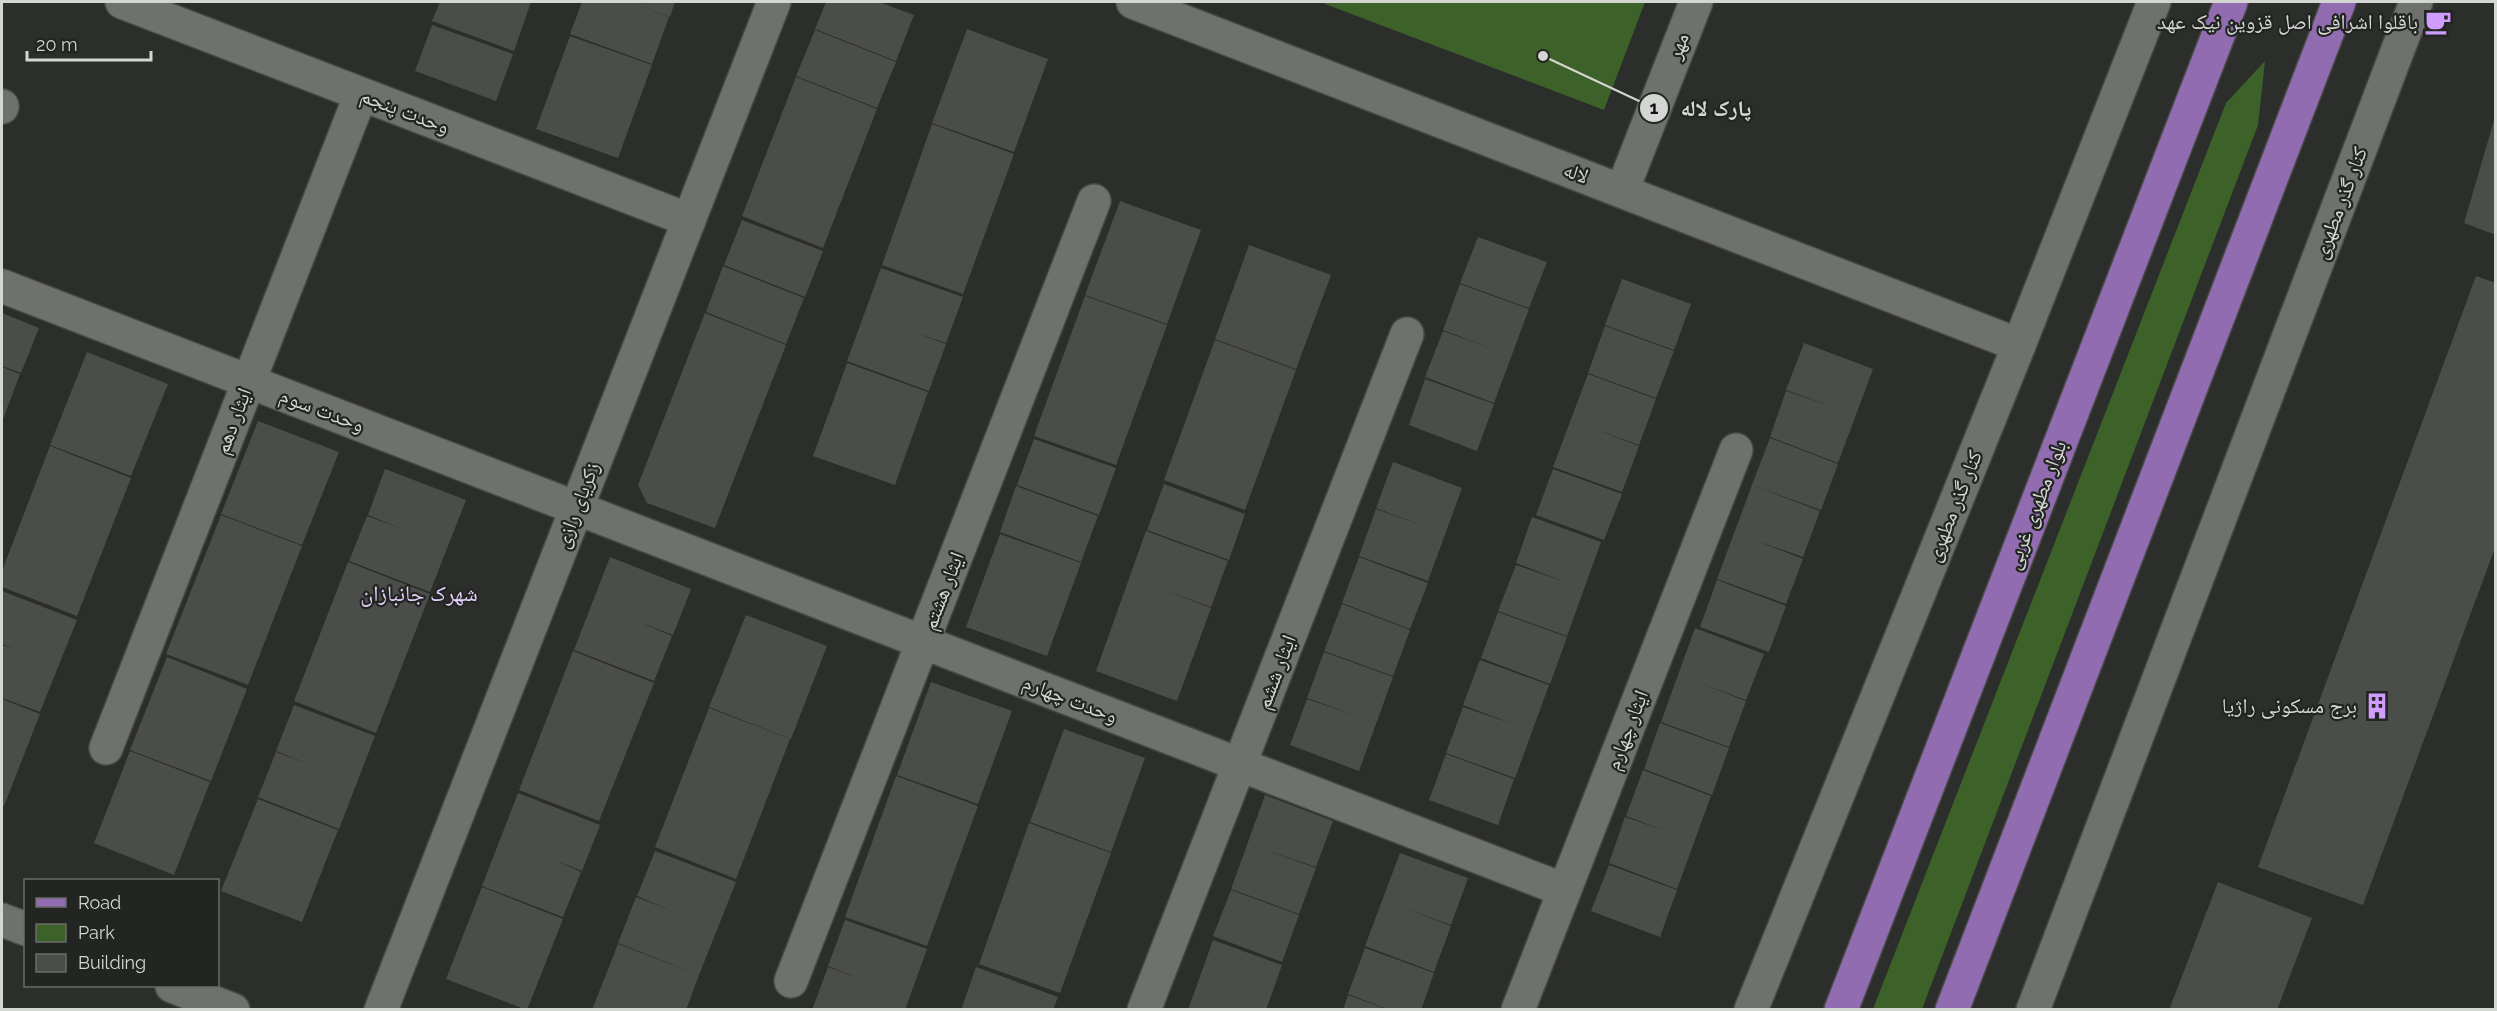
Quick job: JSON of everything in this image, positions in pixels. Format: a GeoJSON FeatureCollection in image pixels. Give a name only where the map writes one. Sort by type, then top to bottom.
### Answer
{"type":"FeatureCollection","features":[{"type":"Feature","properties":{"kind":"main road","name":"بلوار مطهری غربی"},"geometry":{"type":"LineString","coordinates":[[1841,1010],[2230,2]]}},
{"type":"Feature","properties":{"kind":"main road"},"geometry":{"type":"LineString","coordinates":[[1952,1010],[2339,2]]}},
{"type":"Feature","properties":{"kind":"street","name":"وحدت پنجم"},"geometry":{"type":"LineString","coordinates":[[122,2],[689,220]]}},
{"type":"Feature","properties":{"kind":"street","name":"زکریای رازی"},"geometry":{"type":"LineString","coordinates":[[381,1010],[774,2]]}},
{"type":"Feature","properties":{"kind":"street","name":"لاله"},"geometry":{"type":"LineString","coordinates":[[1132,2],[2019,345]]}},
{"type":"Feature","properties":{"kind":"street","name":"مهر"},"geometry":{"type":"LineString","coordinates":[[1622,191],[1696,2]]}},
{"type":"Feature","properties":{"kind":"street","name":"کنار گذر مطهری"},"geometry":{"type":"LineString","coordinates":[[1751,1010],[2019,345],[2154,2]]}},
{"type":"Feature","properties":{"kind":"street","name":"کنار گذر مطهری"},"geometry":{"type":"LineString","coordinates":[[2033,1010],[2416,2]]}},
{"type":"Feature","properties":{"kind":"street","name":"ایثار دهم"},"geometry":{"type":"LineString","coordinates":[[106,748],[361,94]]}},
{"type":"Feature","properties":{"kind":"street","name":"ایثار هشتم"},"geometry":{"type":"LineString","coordinates":[[791,981],[1094,201]]}},
{"type":"Feature","properties":{"kind":"street","name":"وحدت سوم"},"geometry":{"type":"LineString","coordinates":[[2,286],[576,508]]}},
{"type":"Feature","properties":{"kind":"street","name":"ایثار ششم"},"geometry":{"type":"LineString","coordinates":[[1144,1010],[1407,334]]}},
{"type":"Feature","properties":{"kind":"street","name":"ایثار چهارم"},"geometry":{"type":"LineString","coordinates":[[1518,1010],[1736,450]]}},
{"type":"Feature","properties":{"kind":"street","name":"وحدت چهارم"},"geometry":{"type":"LineString","coordinates":[[576,508],[1564,890]]}},
{"type":"Feature","properties":{"kind":"street"},"geometry":{"type":"LineString","coordinates":[[2,920],[24,928]]}},
{"type":"Feature","properties":{"kind":"street"},"geometry":{"type":"LineString","coordinates":[[175,987],[234,1010]]}},
{"type":"Feature","properties":{"kind":"green space"},"geometry":{"type":"Polygon","coordinates":[[[1320,2],[1645,2],[1604,110],[1320,2]]]}},
{"type":"Feature","properties":{"kind":"green space"},"geometry":{"type":"Polygon","coordinates":[[[2265,61],[2258,125],[1922,1009],[1873,1009],[2226,103],[2265,61]]]}},
{"type":"Feature","properties":{"kind":"building"},"geometry":{"type":"Polygon","coordinates":[[[440,2],[531,2],[514,51],[432,21],[440,2]]]}},
{"type":"Feature","properties":{"kind":"building"},"geometry":{"type":"Polygon","coordinates":[[[582,2],[675,2],[670,17],[634,4],[669,17],[652,64],[570,34],[582,2]]]}},
{"type":"Feature","properties":{"kind":"building"},"geometry":{"type":"Polygon","coordinates":[[[826,2],[879,2],[914,15],[896,61],[815,29],[826,2]]]}},
{"type":"Feature","properties":{"kind":"building"},"geometry":{"type":"Polygon","coordinates":[[[432,25],[513,54],[496,101],[415,71],[432,25]]]}},
{"type":"Feature","properties":{"kind":"building"},"geometry":{"type":"Polygon","coordinates":[[[967,29],[1048,59],[1014,152],[932,123],[967,29]]]}},
{"type":"Feature","properties":{"kind":"building"},"geometry":{"type":"Polygon","coordinates":[[[815,30],[896,62],[877,108],[796,76],[815,30]]]}},
{"type":"Feature","properties":{"kind":"building"},"geometry":{"type":"Polygon","coordinates":[[[570,36],[652,65],[618,158],[536,129],[570,36]]]}},
{"type":"Feature","properties":{"kind":"building"},"geometry":{"type":"Polygon","coordinates":[[[796,77],[877,109],[823,248],[742,216],[796,77]]]}},
{"type":"Feature","properties":{"kind":"building"},"geometry":{"type":"Polygon","coordinates":[[[2496,117],[2496,235],[2464,223],[2496,117]]]}},
{"type":"Feature","properties":{"kind":"building"},"geometry":{"type":"Polygon","coordinates":[[[932,124],[1014,154],[963,294],[882,265],[932,124]]]}},
{"type":"Feature","properties":{"kind":"building"},"geometry":{"type":"Polygon","coordinates":[[[1120,201],[1201,230],[1167,324],[1085,295],[1120,201]]]}},
{"type":"Feature","properties":{"kind":"building"},"geometry":{"type":"Polygon","coordinates":[[[742,220],[823,251],[805,297],[724,265],[742,220]]]}},
{"type":"Feature","properties":{"kind":"building"},"geometry":{"type":"Polygon","coordinates":[[[1478,237],[1547,262],[1529,308],[1460,283],[1478,237]]]}},
{"type":"Feature","properties":{"kind":"building"},"geometry":{"type":"Polygon","coordinates":[[[1249,245],[1331,275],[1296,369],[1215,339],[1249,245]]]}},
{"type":"Feature","properties":{"kind":"building"},"geometry":{"type":"Polygon","coordinates":[[[723,266],[804,298],[786,344],[706,312],[723,266]]]}},
{"type":"Feature","properties":{"kind":"building"},"geometry":{"type":"Polygon","coordinates":[[[881,268],[963,297],[946,343],[911,331],[946,344],[929,391],[847,361],[881,268]]]}},
{"type":"Feature","properties":{"kind":"building","name":"برج مسکونی راژیا"},"geometry":{"type":"Polygon","coordinates":[[[2476,276],[2496,283],[2496,545],[2363,905],[2258,867],[2476,276]]]}},
{"type":"Feature","properties":{"kind":"building"},"geometry":{"type":"Polygon","coordinates":[[[1622,279],[1691,304],[1674,350],[1605,325],[1622,279]]]}},
{"type":"Feature","properties":{"kind":"building"},"geometry":{"type":"Polygon","coordinates":[[[1460,284],[1529,309],[1494,403],[1425,377],[1443,331],[1493,349],[1443,330],[1460,284]]]}},
{"type":"Feature","properties":{"kind":"building"},"geometry":{"type":"Polygon","coordinates":[[[1085,296],[1167,325],[1116,465],[1034,436],[1085,296]]]}},
{"type":"Feature","properties":{"kind":"building"},"geometry":{"type":"Polygon","coordinates":[[[2,313],[39,328],[21,373],[2,366],[2,313]]]}},
{"type":"Feature","properties":{"kind":"building"},"geometry":{"type":"Polygon","coordinates":[[[705,313],[786,345],[715,528],[647,503],[638,485],[705,313]]]}},
{"type":"Feature","properties":{"kind":"building"},"geometry":{"type":"Polygon","coordinates":[[[1605,326],[1674,351],[1656,398],[1588,373],[1605,326]]]}},
{"type":"Feature","properties":{"kind":"building"},"geometry":{"type":"Polygon","coordinates":[[[1215,340],[1296,370],[1245,510],[1164,480],[1215,340]]]}},
{"type":"Feature","properties":{"kind":"building"},"geometry":{"type":"Polygon","coordinates":[[[1804,343],[1873,369],[1838,463],[1770,437],[1786,391],[1836,408],[1786,390],[1804,343]]]}},
{"type":"Feature","properties":{"kind":"building"},"geometry":{"type":"Polygon","coordinates":[[[87,352],[168,384],[131,476],[50,445],[87,352]]]}},
{"type":"Feature","properties":{"kind":"building"},"geometry":{"type":"Polygon","coordinates":[[[847,363],[928,392],[895,485],[813,456],[847,363]]]}},
{"type":"Feature","properties":{"kind":"building"},"geometry":{"type":"Polygon","coordinates":[[[2,367],[20,374],[2,422],[2,367]]]}},
{"type":"Feature","properties":{"kind":"building"},"geometry":{"type":"Polygon","coordinates":[[[1588,374],[1656,399],[1639,445],[1589,427],[1639,446],[1622,492],[1553,467],[1588,374]]]}},
{"type":"Feature","properties":{"kind":"building"},"geometry":{"type":"Polygon","coordinates":[[[1425,379],[1494,404],[1477,451],[1409,425],[1425,379]]]}},
{"type":"Feature","properties":{"kind":"building"},"geometry":{"type":"Polygon","coordinates":[[[258,421],[339,452],[302,545],[221,514],[258,421]]]}},
{"type":"Feature","properties":{"kind":"building"},"geometry":{"type":"Polygon","coordinates":[[[1770,438],[1838,464],[1821,510],[1752,485],[1770,438]]]}},
{"type":"Feature","properties":{"kind":"building"},"geometry":{"type":"Polygon","coordinates":[[[1034,439],[1116,468],[1099,515],[1017,485],[1034,439]]]}},
{"type":"Feature","properties":{"kind":"building"},"geometry":{"type":"Polygon","coordinates":[[[50,446],[131,478],[77,616],[2,587],[2,571],[50,446]]]}},
{"type":"Feature","properties":{"kind":"building"},"geometry":{"type":"Polygon","coordinates":[[[1393,462],[1462,488],[1428,581],[1359,556],[1376,509],[1426,527],[1376,508],[1393,462]]]}},
{"type":"Feature","properties":{"kind":"building"},"geometry":{"type":"Polygon","coordinates":[[[385,469],[466,500],[430,592],[349,561],[367,516],[402,529],[368,515],[385,469]]]}},
{"type":"Feature","properties":{"kind":"building"},"geometry":{"type":"Polygon","coordinates":[[[1553,469],[1622,494],[1604,540],[1536,515],[1553,469]]]}},
{"type":"Feature","properties":{"kind":"building"},"geometry":{"type":"Polygon","coordinates":[[[1164,484],[1245,514],[1229,560],[1147,530],[1164,484]]]}},
{"type":"Feature","properties":{"kind":"building"},"geometry":{"type":"Polygon","coordinates":[[[1752,485],[1820,511],[1803,557],[1754,540],[1803,559],[1786,604],[1717,579],[1752,485]]]}},
{"type":"Feature","properties":{"kind":"building"},"geometry":{"type":"Polygon","coordinates":[[[1016,486],[1098,516],[1081,562],[1000,532],[1016,486]]]}},
{"type":"Feature","properties":{"kind":"building"},"geometry":{"type":"Polygon","coordinates":[[[221,515],[302,546],[248,685],[166,654],[221,515]]]}},
{"type":"Feature","properties":{"kind":"building"},"geometry":{"type":"Polygon","coordinates":[[[1532,517],[1601,542],[1567,636],[1498,611],[1516,565],[1565,582],[1516,563],[1532,517]]]}},
{"type":"Feature","properties":{"kind":"building"},"geometry":{"type":"Polygon","coordinates":[[[1146,531],[1228,561],[1211,607],[1164,590],[1211,608],[1177,701],[1096,671],[1146,531]]]}},
{"type":"Feature","properties":{"kind":"building"},"geometry":{"type":"Polygon","coordinates":[[[1000,534],[1081,563],[1047,656],[966,627],[1000,534]]]}},
{"type":"Feature","properties":{"kind":"building"},"geometry":{"type":"Polygon","coordinates":[[[610,557],[691,589],[673,635],[637,621],[672,636],[654,681],[574,650],[610,557]]]}},
{"type":"Feature","properties":{"kind":"building"},"geometry":{"type":"Polygon","coordinates":[[[1359,557],[1428,583],[1410,629],[1342,603],[1359,557]]]}},
{"type":"Feature","properties":{"kind":"building"},"geometry":{"type":"Polygon","coordinates":[[[348,562],[430,594],[376,733],[294,701],[348,562]]]}},
{"type":"Feature","properties":{"kind":"building"},"geometry":{"type":"Polygon","coordinates":[[[1717,580],[1786,606],[1769,652],[1700,627],[1717,580]]]}},
{"type":"Feature","properties":{"kind":"building"},"geometry":{"type":"Polygon","coordinates":[[[2,591],[77,620],[40,712],[2,698],[2,645],[13,648],[2,644],[2,591]]]}},
{"type":"Feature","properties":{"kind":"building"},"geometry":{"type":"Polygon","coordinates":[[[1342,604],[1410,630],[1393,676],[1324,651],[1342,604]]]}},
{"type":"Feature","properties":{"kind":"building"},"geometry":{"type":"Polygon","coordinates":[[[1498,612],[1567,637],[1550,684],[1481,658],[1498,612]]]}},
{"type":"Feature","properties":{"kind":"building"},"geometry":{"type":"Polygon","coordinates":[[[746,615],[827,646],[791,739],[709,707],[746,615]]]}},
{"type":"Feature","properties":{"kind":"building"},"geometry":{"type":"Polygon","coordinates":[[[1695,628],[1764,654],[1746,700],[1697,682],[1746,701],[1729,747],[1661,722],[1695,628]]]}},
{"type":"Feature","properties":{"kind":"building"},"geometry":{"type":"Polygon","coordinates":[[[573,651],[654,683],[599,821],[519,790],[573,651]]]}},
{"type":"Feature","properties":{"kind":"building"},"geometry":{"type":"Polygon","coordinates":[[[1324,652],[1393,677],[1359,771],[1290,745],[1307,699],[1357,716],[1307,698],[1324,652]]]}},
{"type":"Feature","properties":{"kind":"building"},"geometry":{"type":"Polygon","coordinates":[[[167,657],[247,689],[211,781],[130,750],[167,657]]]}},
{"type":"Feature","properties":{"kind":"building"},"geometry":{"type":"Polygon","coordinates":[[[1480,660],[1549,685],[1515,778],[1446,753],[1463,707],[1513,724],[1463,705],[1480,660]]]}},
{"type":"Feature","properties":{"kind":"building"},"geometry":{"type":"Polygon","coordinates":[[[931,682],[1012,711],[978,804],[897,775],[931,682]]]}},
{"type":"Feature","properties":{"kind":"building"},"geometry":{"type":"Polygon","coordinates":[[[2,699],[40,714],[4,806],[2,805],[2,699]]]}},
{"type":"Feature","properties":{"kind":"building"},"geometry":{"type":"Polygon","coordinates":[[[294,705],[375,736],[339,829],[258,797],[276,752],[311,765],[276,751],[294,705]]]}},
{"type":"Feature","properties":{"kind":"building"},"geometry":{"type":"Polygon","coordinates":[[[709,708],[790,739],[736,879],[655,847],[709,708]]]}},
{"type":"Feature","properties":{"kind":"building"},"geometry":{"type":"Polygon","coordinates":[[[1660,723],[1729,748],[1712,795],[1644,769],[1660,723]]]}},
{"type":"Feature","properties":{"kind":"building"},"geometry":{"type":"Polygon","coordinates":[[[1064,729],[1145,758],[1111,852],[1030,822],[1064,729]]]}},
{"type":"Feature","properties":{"kind":"building"},"geometry":{"type":"Polygon","coordinates":[[[130,751],[210,782],[174,875],[94,843],[130,751]]]}},
{"type":"Feature","properties":{"kind":"building"},"geometry":{"type":"Polygon","coordinates":[[[1446,754],[1514,779],[1498,825],[1429,800],[1446,754]]]}},
{"type":"Feature","properties":{"kind":"building"},"geometry":{"type":"Polygon","coordinates":[[[1643,770],[1711,796],[1677,889],[1609,863],[1625,817],[1666,831],[1626,816],[1643,770]]]}},
{"type":"Feature","properties":{"kind":"building"},"geometry":{"type":"Polygon","coordinates":[[[896,776],[978,806],[927,946],[845,917],[896,776]]]}},
{"type":"Feature","properties":{"kind":"building"},"geometry":{"type":"Polygon","coordinates":[[[518,793],[600,825],[582,871],[552,859],[581,872],[563,917],[482,886],[518,793]]]}},
{"type":"Feature","properties":{"kind":"building"},"geometry":{"type":"Polygon","coordinates":[[[1265,795],[1333,821],[1316,867],[1266,850],[1316,868],[1299,914],[1231,889],[1265,795]]]}},
{"type":"Feature","properties":{"kind":"building"},"geometry":{"type":"Polygon","coordinates":[[[258,799],[338,830],[302,922],[221,891],[258,799]]]}},
{"type":"Feature","properties":{"kind":"building"},"geometry":{"type":"Polygon","coordinates":[[[1029,823],[1111,853],[1060,993],[979,964],[1029,823]]]}},
{"type":"Feature","properties":{"kind":"building"},"geometry":{"type":"Polygon","coordinates":[[[655,851],[736,882],[699,975],[618,943],[636,897],[672,911],[637,896],[655,851]]]}},
{"type":"Feature","properties":{"kind":"building"},"geometry":{"type":"Polygon","coordinates":[[[1400,853],[1468,878],[1451,925],[1402,907],[1451,926],[1434,972],[1365,946],[1400,853]]]}},
{"type":"Feature","properties":{"kind":"building"},"geometry":{"type":"Polygon","coordinates":[[[1609,865],[1677,890],[1660,937],[1591,911],[1609,865]]]}},
{"type":"Feature","properties":{"kind":"building"},"geometry":{"type":"Polygon","coordinates":[[[2218,882],[2312,918],[2277,1010],[2169,1010],[2218,882]]]}},
{"type":"Feature","properties":{"kind":"building"},"geometry":{"type":"Polygon","coordinates":[[[482,887],[563,919],[527,1010],[446,979],[482,887]]]}},
{"type":"Feature","properties":{"kind":"building"},"geometry":{"type":"Polygon","coordinates":[[[1231,890],[1299,915],[1282,962],[1213,936],[1231,890]]]}},
{"type":"Feature","properties":{"kind":"building"},"geometry":{"type":"Polygon","coordinates":[[[845,920],[927,949],[905,1010],[812,1010],[828,967],[863,980],[828,966],[845,920]]]}},
{"type":"Feature","properties":{"kind":"building"},"geometry":{"type":"Polygon","coordinates":[[[1213,940],[1282,965],[1266,1010],[1188,1010],[1213,940]]]}},
{"type":"Feature","properties":{"kind":"building"},"geometry":{"type":"Polygon","coordinates":[[[618,944],[699,975],[686,1010],[592,1010],[618,944]]]}},
{"type":"Feature","properties":{"kind":"building"},"geometry":{"type":"Polygon","coordinates":[[[1365,948],[1434,973],[1421,1010],[1390,1010],[1348,994],[1365,948]]]}},
{"type":"Feature","properties":{"kind":"building"},"geometry":{"type":"Polygon","coordinates":[[[976,967],[1058,997],[1053,1010],[961,1010],[976,967]]]}},
{"type":"Feature","properties":{"kind":"building"},"geometry":{"type":"Polygon","coordinates":[[[1348,995],[1386,1009],[1386,1010],[1343,1010],[1348,995]]]}},
{"type":"Feature","properties":{"kind":"place","name":"باقلوا اشرافی اصل قزوین نیک عهد"},"geometry":{"type":"Point","coordinates":[2438,22]}},
{"type":"Feature","properties":{"kind":"place","name":"پارک لاله"},"geometry":{"type":"Point","coordinates":[1543,56]}},
{"type":"Feature","properties":{"kind":"place","name":"برج مسکونی راژیا"},"geometry":{"type":"Point","coordinates":[2377,706]}},
{"type":"Feature","properties":{"kind":"district","name":"شهرک جانبازان"},"geometry":{"type":"Point","coordinates":[419,593]}}]}
